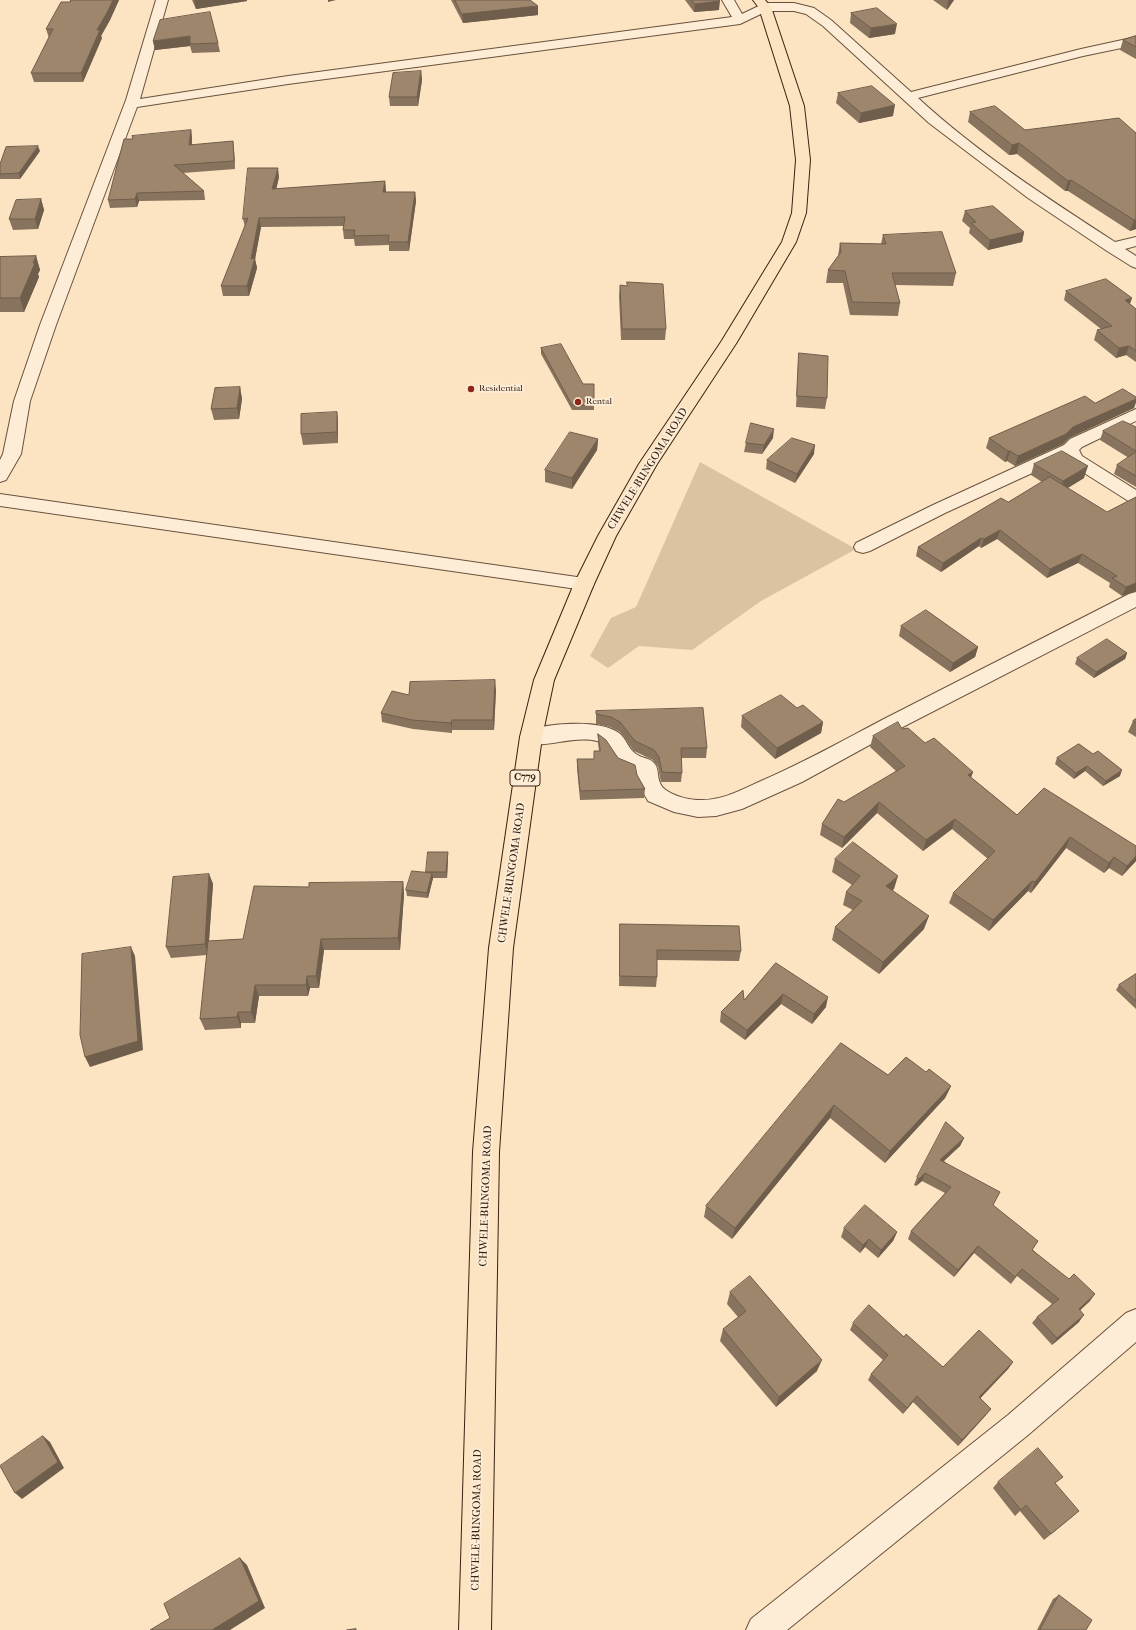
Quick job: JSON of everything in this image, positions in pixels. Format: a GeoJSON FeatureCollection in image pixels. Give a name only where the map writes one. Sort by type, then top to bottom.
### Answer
{"type":"FeatureCollection","features":[{"type":"Feature","properties":{"kind":"main road","name":"CHWELE-BUNGOMA ROAD"},"geometry":{"type":"LineString","coordinates":[[475,1630],[486,1152],[501,948],[531,737],[544,680],[584,584],[607,536],[648,464],[729,342],[789,242],[799,212],[803,160],[797,106],[762,3]]}},
{"type":"Feature","properties":{"kind":"street"},"geometry":{"type":"LineString","coordinates":[[0,476],[12,454],[22,401],[50,318],[133,100],[162,0]]}},
{"type":"Feature","properties":{"kind":"street"},"geometry":{"type":"LineString","coordinates":[[728,0],[740,20]]}},
{"type":"Feature","properties":{"kind":"street"},"geometry":{"type":"LineString","coordinates":[[133,100],[136,103],[141,103],[288,80],[740,20],[762,3],[794,7],[810,11],[827,23],[934,120],[1033,195],[1136,263]]}},
{"type":"Feature","properties":{"kind":"street"},"geometry":{"type":"LineString","coordinates":[[907,96],[990,78],[1081,53],[1136,41]]}},
{"type":"Feature","properties":{"kind":"street"},"geometry":{"type":"LineString","coordinates":[[1112,248],[1136,241]]}},
{"type":"Feature","properties":{"kind":"street"},"geometry":{"type":"LineString","coordinates":[[863,547],[939,509],[1070,449],[1076,443],[1136,414]]}},
{"type":"Feature","properties":{"kind":"street"},"geometry":{"type":"LineString","coordinates":[[1070,449],[1072,456],[1076,460],[1136,498]]}},
{"type":"Feature","properties":{"kind":"street"},"geometry":{"type":"LineString","coordinates":[[0,500],[584,584]]}},
{"type":"Feature","properties":{"kind":"street"},"geometry":{"type":"LineString","coordinates":[[531,737],[585,732],[600,733],[611,738],[627,760],[646,767],[649,783],[656,795],[682,806],[698,810],[716,808],[734,803],[794,776],[1136,599]]}},
{"type":"Feature","properties":{"kind":"street"},"geometry":{"type":"LineString","coordinates":[[762,1630],[1018,1425],[1136,1323]]}},
{"type":"Feature","properties":{"kind":"shaded area"},"geometry":{"type":"Polygon","coordinates":[[[700,462],[856,549],[761,601],[692,650],[639,646],[608,668],[590,656],[611,618],[636,607],[700,462]]]}},
{"type":"Feature","properties":{"kind":"building"},"geometry":{"type":"Polygon","coordinates":[[[71,0],[113,0],[97,30],[100,30],[81,73],[31,73],[53,29],[46,29],[61,2],[70,2],[71,0]]]}},
{"type":"Feature","properties":{"kind":"building"},"geometry":{"type":"Polygon","coordinates":[[[455,0],[530,0],[538,6],[462,14],[455,0]]]}},
{"type":"Feature","properties":{"kind":"building"},"geometry":{"type":"Polygon","coordinates":[[[692,0],[719,0],[720,1],[695,4],[692,0]]]}},
{"type":"Feature","properties":{"kind":"building"},"geometry":{"type":"Polygon","coordinates":[[[877,8],[897,24],[871,28],[851,13],[877,8]]]}},
{"type":"Feature","properties":{"kind":"building"},"geometry":{"type":"Polygon","coordinates":[[[210,12],[218,43],[190,44],[190,36],[153,41],[160,20],[210,12]]]}},
{"type":"Feature","properties":{"kind":"building"},"geometry":{"type":"Polygon","coordinates":[[[1136,36],[1136,47],[1123,40],[1136,36]]]}},
{"type":"Feature","properties":{"kind":"building"},"geometry":{"type":"Polygon","coordinates":[[[421,71],[417,97],[389,97],[393,73],[421,71]]]}},
{"type":"Feature","properties":{"kind":"building"},"geometry":{"type":"Polygon","coordinates":[[[872,86],[895,105],[861,113],[838,93],[872,86]]]}},
{"type":"Feature","properties":{"kind":"building"},"geometry":{"type":"Polygon","coordinates":[[[995,106],[1025,130],[1119,118],[1136,133],[1136,219],[1134,220],[1071,180],[1068,181],[1019,143],[1012,145],[970,112],[995,106]]]}},
{"type":"Feature","properties":{"kind":"building"},"geometry":{"type":"Polygon","coordinates":[[[191,130],[189,145],[233,141],[234,161],[174,165],[204,191],[137,193],[135,199],[108,200],[124,139],[133,139],[132,136],[191,130]]]}},
{"type":"Feature","properties":{"kind":"building"},"geometry":{"type":"Polygon","coordinates":[[[38,146],[19,173],[0,174],[0,164],[6,147],[38,146]]]}},
{"type":"Feature","properties":{"kind":"building"},"geometry":{"type":"Polygon","coordinates":[[[248,168],[278,168],[272,189],[385,181],[383,192],[415,192],[408,242],[388,242],[389,235],[354,236],[355,230],[343,230],[345,217],[259,218],[251,259],[255,258],[247,286],[221,286],[248,218],[243,219],[248,168]]]}},
{"type":"Feature","properties":{"kind":"building"},"geometry":{"type":"Polygon","coordinates":[[[41,199],[35,219],[9,219],[16,200],[41,199]]]}},
{"type":"Feature","properties":{"kind":"building"},"geometry":{"type":"Polygon","coordinates":[[[993,206],[1024,232],[990,240],[971,223],[976,222],[965,211],[993,206]]]}},
{"type":"Feature","properties":{"kind":"building"},"geometry":{"type":"Polygon","coordinates":[[[942,232],[956,273],[892,273],[900,303],[852,302],[845,271],[828,270],[841,252],[840,243],[886,244],[883,235],[942,232]]]}},
{"type":"Feature","properties":{"kind":"building"},"geometry":{"type":"Polygon","coordinates":[[[36,256],[33,263],[35,263],[20,298],[0,298],[0,257],[36,256]]]}},
{"type":"Feature","properties":{"kind":"building"},"geometry":{"type":"Polygon","coordinates":[[[1106,279],[1132,298],[1125,300],[1136,309],[1136,351],[1129,346],[1119,348],[1097,330],[1112,326],[1066,291],[1106,279]]]}},
{"type":"Feature","properties":{"kind":"building"},"geometry":{"type":"Polygon","coordinates":[[[627,282],[663,284],[666,329],[622,329],[620,285],[627,286],[627,282]]]}},
{"type":"Feature","properties":{"kind":"building"},"geometry":{"type":"Polygon","coordinates":[[[561,344],[583,384],[594,384],[594,405],[572,405],[541,348],[561,344]]]}},
{"type":"Feature","properties":{"kind":"building"},"geometry":{"type":"Polygon","coordinates":[[[799,353],[828,356],[827,398],[797,396],[799,353]]]}},
{"type":"Feature","properties":{"kind":"building"},"geometry":{"type":"Polygon","coordinates":[[[240,387],[237,408],[211,409],[215,388],[240,387]]]}},
{"type":"Feature","properties":{"kind":"building"},"geometry":{"type":"Polygon","coordinates":[[[1123,389],[1136,397],[1136,399],[1073,427],[1066,434],[1018,456],[989,438],[1085,396],[1095,403],[1123,389]]]}},
{"type":"Feature","properties":{"kind":"building"},"geometry":{"type":"Polygon","coordinates":[[[337,412],[337,432],[301,434],[301,414],[337,412]]]}},
{"type":"Feature","properties":{"kind":"building"},"geometry":{"type":"Polygon","coordinates":[[[1123,421],[1136,427],[1136,451],[1103,431],[1123,421]]]}},
{"type":"Feature","properties":{"kind":"building"},"geometry":{"type":"Polygon","coordinates":[[[751,423],[774,429],[764,445],[746,443],[751,423]]]}},
{"type":"Feature","properties":{"kind":"building"},"geometry":{"type":"Polygon","coordinates":[[[570,432],[598,439],[572,478],[545,470],[570,432]]]}},
{"type":"Feature","properties":{"kind":"building"},"geometry":{"type":"Polygon","coordinates":[[[792,438],[815,445],[797,474],[767,460],[792,438]]]}},
{"type":"Feature","properties":{"kind":"building"},"geometry":{"type":"Polygon","coordinates":[[[1062,451],[1088,466],[1063,481],[1034,464],[1062,451]]]}},
{"type":"Feature","properties":{"kind":"building"},"geometry":{"type":"Polygon","coordinates":[[[1136,452],[1136,476],[1117,465],[1136,452]]]}},
{"type":"Feature","properties":{"kind":"building"},"geometry":{"type":"Polygon","coordinates":[[[1050,477],[1107,512],[1136,497],[1136,583],[1126,587],[1112,578],[1117,576],[1082,554],[1050,569],[1000,530],[984,539],[981,538],[943,563],[918,547],[1001,498],[1008,502],[1050,477]]]}},
{"type":"Feature","properties":{"kind":"building"},"geometry":{"type":"Polygon","coordinates":[[[926,610],[978,647],[953,663],[901,626],[926,610]]]}},
{"type":"Feature","properties":{"kind":"building"},"geometry":{"type":"Polygon","coordinates":[[[1107,639],[1127,653],[1096,672],[1077,658],[1107,639]]]}},
{"type":"Feature","properties":{"kind":"building"},"geometry":{"type":"Polygon","coordinates":[[[495,680],[493,720],[452,720],[451,723],[412,720],[381,713],[392,691],[409,695],[410,682],[495,680]]]}},
{"type":"Feature","properties":{"kind":"building"},"geometry":{"type":"Polygon","coordinates":[[[781,695],[797,708],[803,705],[823,722],[777,748],[742,716],[781,695]]]}},
{"type":"Feature","properties":{"kind":"building"},"geometry":{"type":"Polygon","coordinates":[[[703,708],[707,748],[681,748],[682,773],[662,772],[659,757],[654,750],[635,741],[620,722],[611,717],[596,714],[596,711],[703,708]]]}},
{"type":"Feature","properties":{"kind":"building"},"geometry":{"type":"Polygon","coordinates":[[[898,722],[902,729],[908,728],[925,743],[934,738],[973,772],[968,775],[1017,815],[1044,788],[1136,846],[1136,856],[1127,866],[1114,857],[1109,863],[1070,837],[1035,882],[1032,881],[993,920],[953,893],[995,851],[955,819],[926,840],[879,802],[844,837],[822,824],[838,799],[844,802],[905,766],[873,736],[898,722]]]}},
{"type":"Feature","properties":{"kind":"building"},"geometry":{"type":"Polygon","coordinates":[[[598,734],[606,740],[618,758],[635,765],[637,775],[645,789],[580,791],[577,759],[594,759],[594,751],[600,751],[598,734]]]}},
{"type":"Feature","properties":{"kind":"building"},"geometry":{"type":"Polygon","coordinates":[[[1079,744],[1093,754],[1098,751],[1122,770],[1106,781],[1087,766],[1076,773],[1057,758],[1079,744]]]}},
{"type":"Feature","properties":{"kind":"building"},"geometry":{"type":"Polygon","coordinates":[[[853,842],[898,876],[886,886],[929,916],[883,962],[835,927],[862,901],[846,892],[860,876],[835,859],[853,842]]]}},
{"type":"Feature","properties":{"kind":"building"},"geometry":{"type":"Polygon","coordinates":[[[428,852],[448,852],[446,872],[426,872],[428,852]]]}},
{"type":"Feature","properties":{"kind":"building"},"geometry":{"type":"Polygon","coordinates":[[[412,871],[432,873],[427,893],[406,890],[412,871]]]}},
{"type":"Feature","properties":{"kind":"building"},"geometry":{"type":"Polygon","coordinates":[[[209,874],[205,944],[166,947],[173,877],[209,874]]]}},
{"type":"Feature","properties":{"kind":"building"},"geometry":{"type":"Polygon","coordinates":[[[403,882],[398,938],[321,939],[316,976],[307,976],[306,985],[255,985],[251,1012],[238,1012],[237,1017],[200,1019],[208,941],[243,939],[254,886],[309,887],[309,883],[403,882]]]}},
{"type":"Feature","properties":{"kind":"building"},"geometry":{"type":"Polygon","coordinates":[[[620,924],[739,926],[741,951],[657,950],[657,977],[620,976],[620,924]]]}},
{"type":"Feature","properties":{"kind":"building"},"geometry":{"type":"Polygon","coordinates":[[[131,947],[138,1041],[85,1057],[80,1035],[82,954],[131,947]]]}},
{"type":"Feature","properties":{"kind":"building"},"geometry":{"type":"Polygon","coordinates":[[[776,963],[828,997],[814,1014],[783,994],[747,1030],[721,1012],[743,990],[744,1000],[776,963]]]}},
{"type":"Feature","properties":{"kind":"building"},"geometry":{"type":"Polygon","coordinates":[[[1136,974],[1136,1001],[1119,985],[1136,974]]]}},
{"type":"Feature","properties":{"kind":"building"},"geometry":{"type":"Polygon","coordinates":[[[841,1043],[888,1075],[906,1057],[926,1072],[929,1069],[951,1086],[890,1151],[834,1105],[735,1228],[706,1206],[841,1043]]]}},
{"type":"Feature","properties":{"kind":"building"},"geometry":{"type":"Polygon","coordinates":[[[946,1122],[964,1138],[940,1160],[1000,1192],[993,1205],[1038,1241],[1032,1250],[1069,1279],[1074,1274],[1095,1294],[1079,1309],[1084,1315],[1057,1338],[1037,1317],[1059,1299],[1022,1269],[1015,1277],[978,1246],[958,1270],[911,1231],[951,1187],[925,1173],[919,1179],[917,1177],[946,1122]]]}},
{"type":"Feature","properties":{"kind":"building"},"geometry":{"type":"Polygon","coordinates":[[[865,1205],[897,1232],[881,1250],[869,1239],[863,1245],[844,1228],[865,1205]]]}},
{"type":"Feature","properties":{"kind":"building"},"geometry":{"type":"Polygon","coordinates":[[[750,1276],[822,1360],[779,1397],[723,1329],[746,1311],[730,1292],[750,1276]]]}},
{"type":"Feature","properties":{"kind":"building"},"geometry":{"type":"Polygon","coordinates":[[[869,1305],[904,1337],[906,1334],[943,1367],[979,1330],[1013,1362],[979,1397],[991,1409],[962,1440],[917,1396],[907,1408],[871,1374],[888,1355],[853,1323],[869,1305]]]}},
{"type":"Feature","properties":{"kind":"building"},"geometry":{"type":"Polygon","coordinates":[[[43,1436],[58,1462],[15,1493],[0,1466],[43,1436]]]}},
{"type":"Feature","properties":{"kind":"building"},"geometry":{"type":"Polygon","coordinates":[[[1038,1448],[1063,1477],[1055,1483],[1079,1511],[1051,1534],[1026,1505],[1021,1510],[998,1482],[1038,1448]]]}},
{"type":"Feature","properties":{"kind":"building"},"geometry":{"type":"Polygon","coordinates":[[[240,1558],[259,1601],[212,1630],[150,1630],[170,1618],[164,1604],[240,1558]]]}},
{"type":"Feature","properties":{"kind":"building"},"geometry":{"type":"Polygon","coordinates":[[[1059,1595],[1092,1620],[1086,1630],[1040,1630],[1059,1595]]]}},
{"type":"Feature","properties":{"kind":"place","name":"Residential"},"geometry":{"type":"Point","coordinates":[471,389]}},
{"type":"Feature","properties":{"kind":"place","name":"Rental"},"geometry":{"type":"Point","coordinates":[578,402]}}]}
